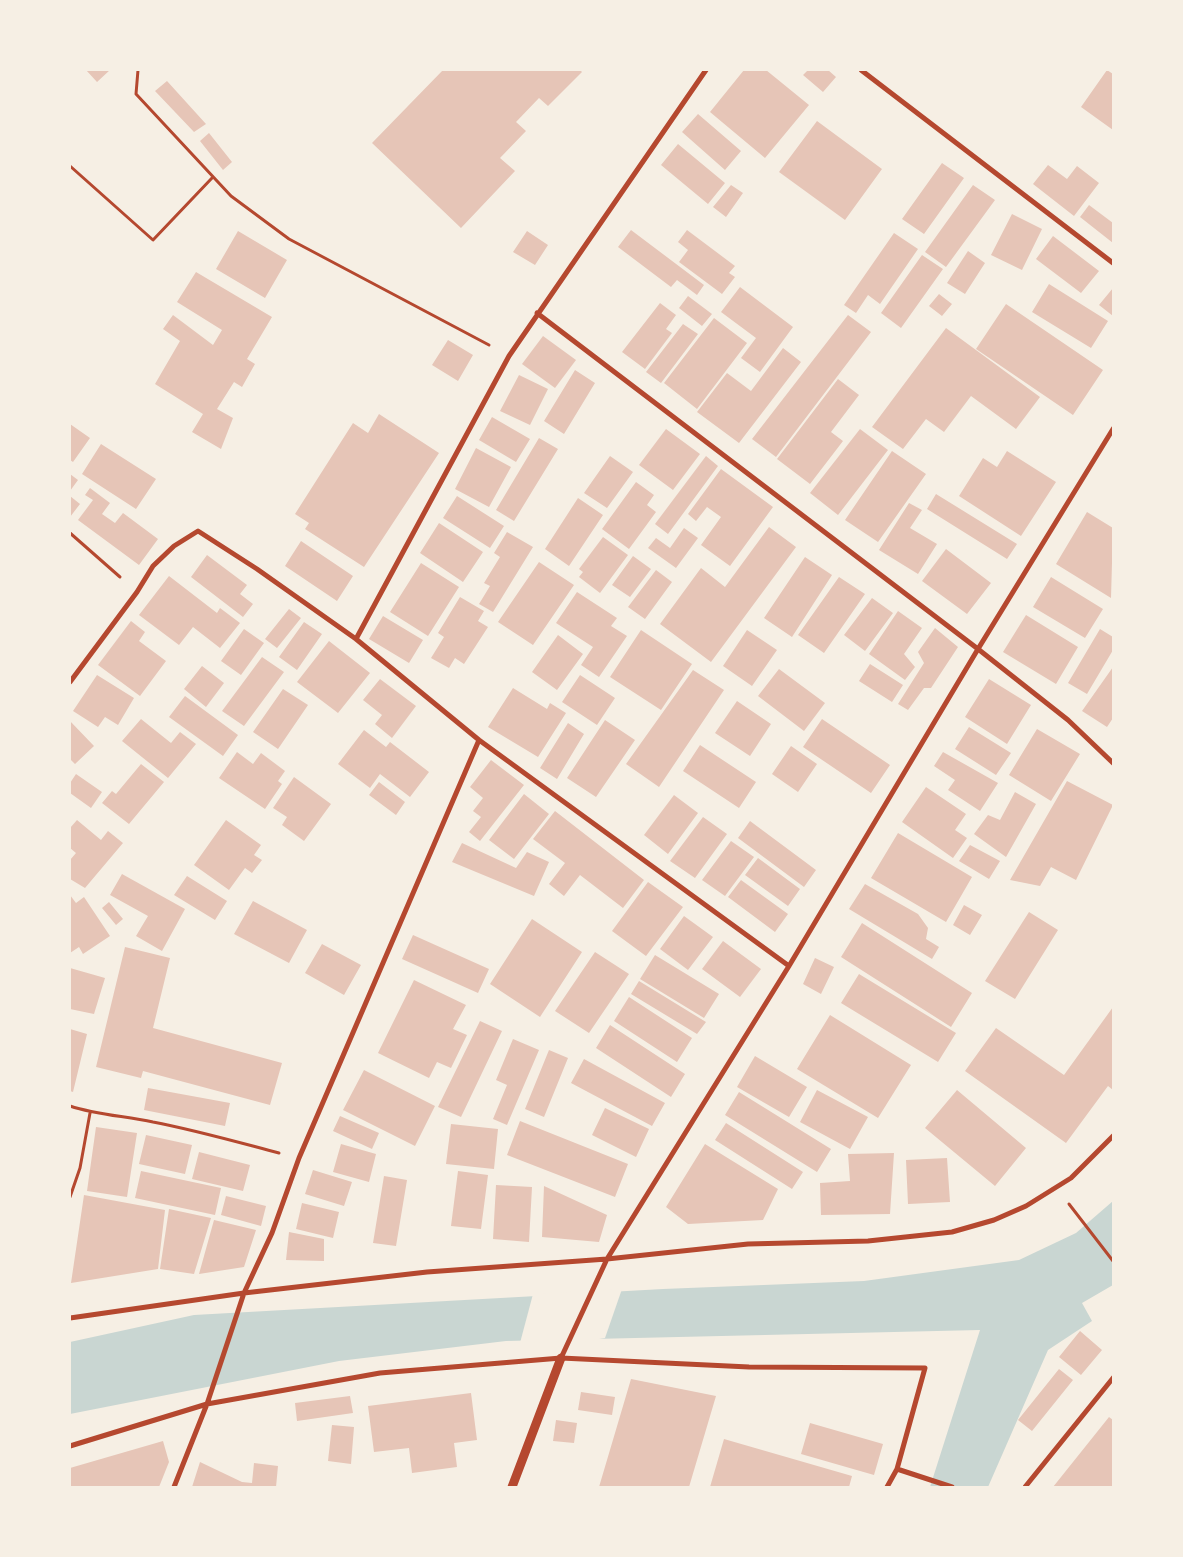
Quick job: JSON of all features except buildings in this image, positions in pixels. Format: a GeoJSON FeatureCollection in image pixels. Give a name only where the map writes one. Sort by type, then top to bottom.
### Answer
{"type":"FeatureCollection","features":[{"type":"Feature","properties":{"kind":"street"},"geometry":{"type":"LineString","coordinates":[[356,638],[509,356],[706,70]]}},
{"type":"Feature","properties":{"kind":"street"},"geometry":{"type":"LineString","coordinates":[[861,70],[1113,263]]}},
{"type":"Feature","properties":{"kind":"street"},"geometry":{"type":"LineString","coordinates":[[537,313],[978,649],[1068,720],[1113,762]]}},
{"type":"Feature","properties":{"kind":"street"},"geometry":{"type":"LineString","coordinates":[[512,1487],[561,1358],[607,1258],[789,966],[978,649],[1113,429]]}},
{"type":"Feature","properties":{"kind":"street"},"geometry":{"type":"LineString","coordinates":[[70,682],[138,592],[153,566],[174,546],[198,531],[257,569],[356,638],[479,740],[789,966]]}},
{"type":"Feature","properties":{"kind":"street"},"geometry":{"type":"LineString","coordinates":[[174,1487],[207,1404],[244,1293],[272,1233],[299,1158],[479,740]]}},
{"type":"Feature","properties":{"kind":"street"},"geometry":{"type":"LineString","coordinates":[[70,1318],[244,1293],[427,1272],[607,1258],[748,1244],[868,1242],[952,1232],[994,1220],[1026,1206],[1071,1178],[1113,1136]]}},
{"type":"Feature","properties":{"kind":"street"},"geometry":{"type":"LineString","coordinates":[[70,1446],[207,1404],[380,1373],[561,1358],[749,1367],[925,1368],[897,1469],[887,1487]]}},
{"type":"Feature","properties":{"kind":"street"},"geometry":{"type":"LineString","coordinates":[[1025,1487],[1113,1378]]}},
{"type":"Feature","properties":{"kind":"street"},"geometry":{"type":"LineString","coordinates":[[897,1469],[952,1487]]}},
{"type":"Feature","properties":{"kind":"path"},"geometry":{"type":"LineString","coordinates":[[138,70],[136,94],[212,178],[231,196],[289,239],[509,356]]}},
{"type":"Feature","properties":{"kind":"path"},"geometry":{"type":"LineString","coordinates":[[70,166],[153,240],[212,178]]}},
{"type":"Feature","properties":{"kind":"path"},"geometry":{"type":"LineString","coordinates":[[70,533],[138,592]]}},
{"type":"Feature","properties":{"kind":"path"},"geometry":{"type":"LineString","coordinates":[[70,1106],[90,1113],[133,1118],[192,1130],[299,1158]]}},
{"type":"Feature","properties":{"kind":"path"},"geometry":{"type":"LineString","coordinates":[[70,1196],[80,1168],[90,1113]]}},
{"type":"Feature","properties":{"kind":"path"},"geometry":{"type":"LineString","coordinates":[[1065,1199],[1113,1261]]}},
{"type":"Feature","properties":{"kind":"shaded area"},"geometry":{"type":"Polygon","coordinates":[[[1113,1201],[1113,1285],[1082,1303],[1092,1321],[1048,1350],[988,1487],[930,1487],[980,1330],[506,1341],[339,1361],[70,1414],[70,1342],[194,1315],[663,1289],[864,1281],[1019,1260],[1076,1233],[1113,1201]]]}},
{"type":"Feature","properties":{"kind":"pier"},"geometry":{"type":"Polygon","coordinates":[[[622,1289],[605,1338],[588,1341],[520,1343],[533,1294],[622,1289]]]}}]}
